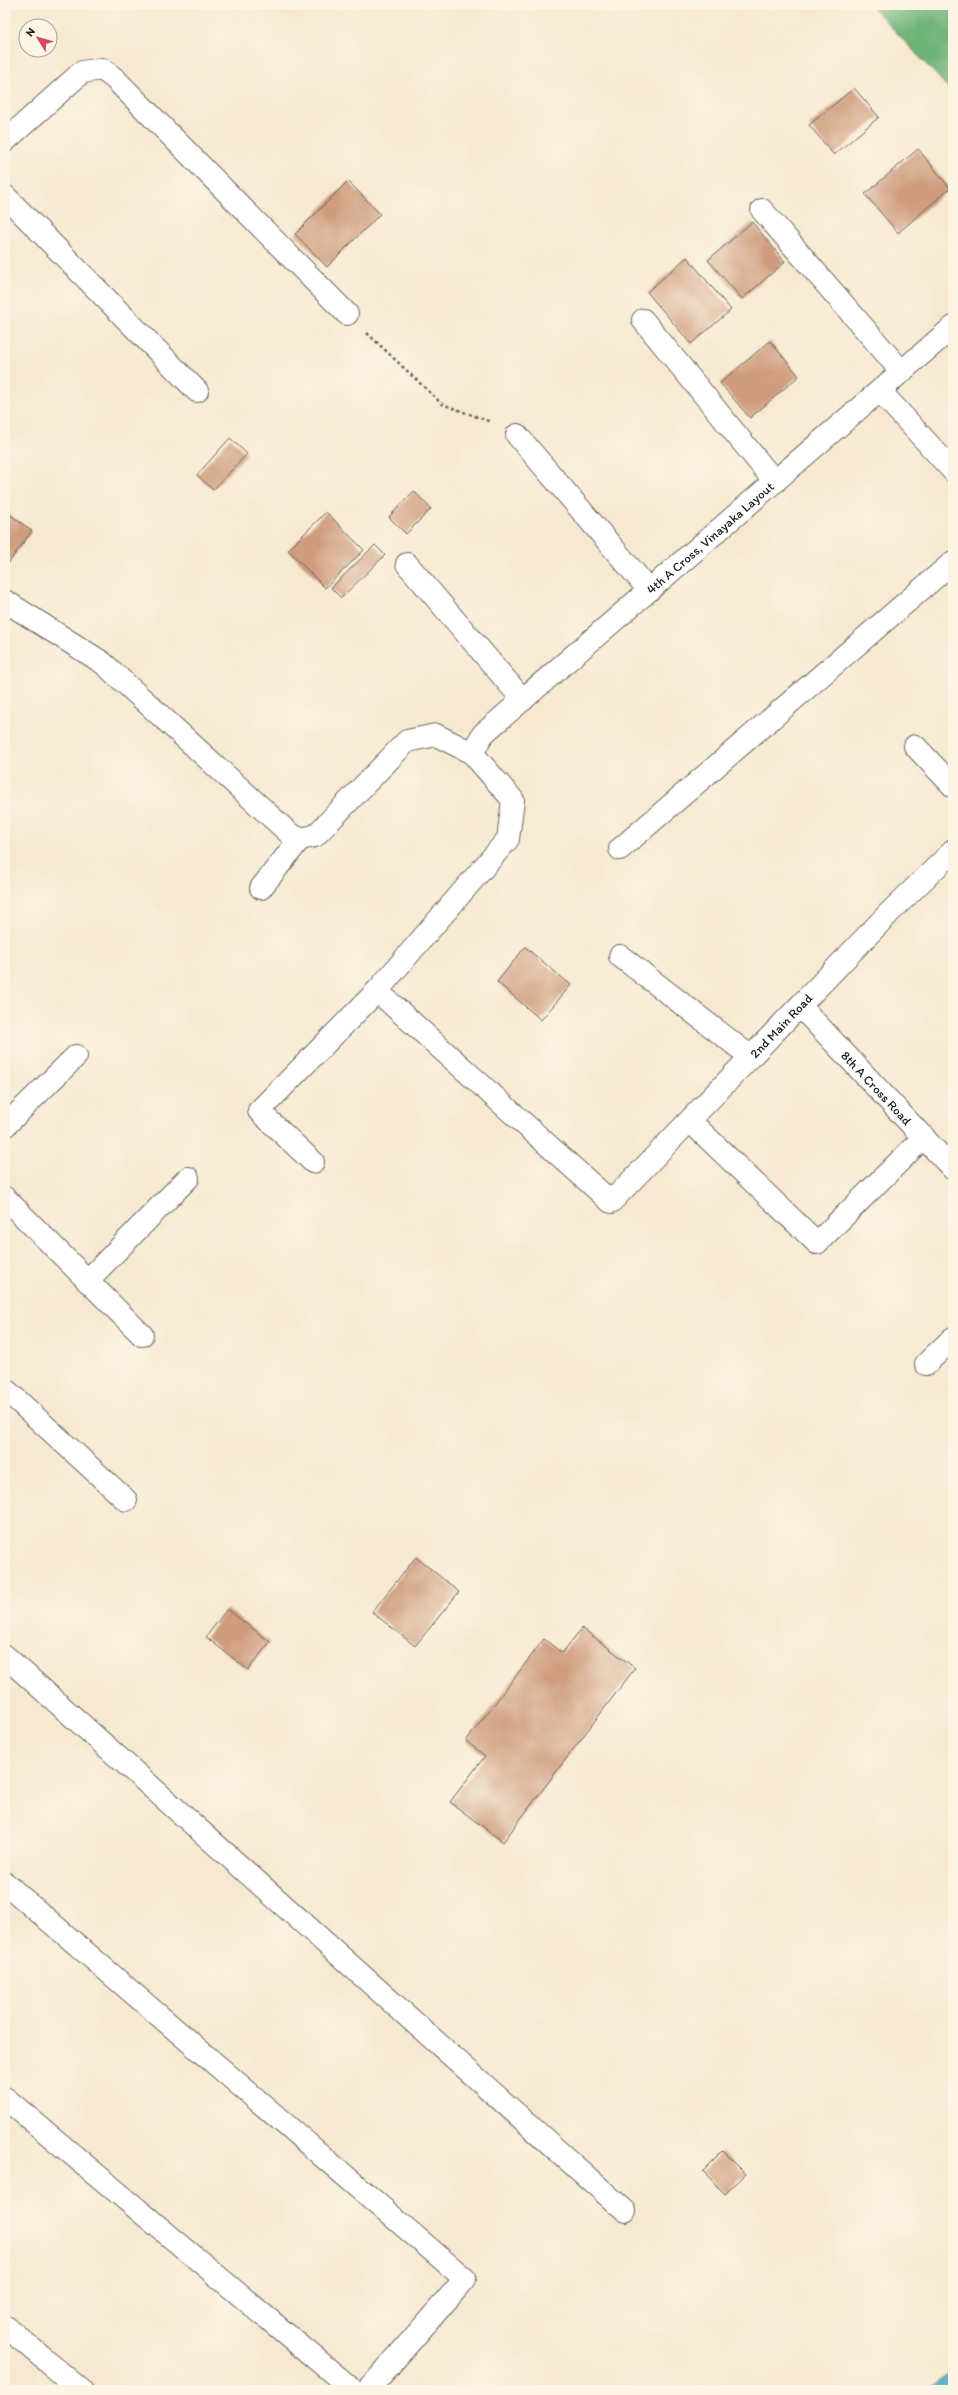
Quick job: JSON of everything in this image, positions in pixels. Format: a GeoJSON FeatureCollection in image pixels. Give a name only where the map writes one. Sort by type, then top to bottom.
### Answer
{"type":"FeatureCollection","features":[{"type":"Feature","properties":{"kind":"street"},"geometry":{"type":"LineString","coordinates":[[5,141],[82,72],[102,69],[115,79],[347,314]]}},
{"type":"Feature","properties":{"kind":"street"},"geometry":{"type":"LineString","coordinates":[[5,196],[197,391]]}},
{"type":"Feature","properties":{"kind":"street"},"geometry":{"type":"LineString","coordinates":[[762,210],[902,372]]}},
{"type":"Feature","properties":{"kind":"street"},"geometry":{"type":"LineString","coordinates":[[643,320],[775,482]]}},
{"type":"Feature","properties":{"kind":"street","name":"4th A Cross, Vinayaka Layout"},"geometry":{"type":"LineString","coordinates":[[472,753],[483,734],[953,327]]}},
{"type":"Feature","properties":{"kind":"street"},"geometry":{"type":"LineString","coordinates":[[880,391],[953,471]]}},
{"type":"Feature","properties":{"kind":"street"},"geometry":{"type":"LineString","coordinates":[[517,435],[649,590]]}},
{"type":"Feature","properties":{"kind":"street"},"geometry":{"type":"LineString","coordinates":[[620,849],[953,562]]}},
{"type":"Feature","properties":{"kind":"street"},"geometry":{"type":"LineString","coordinates":[[407,564],[523,700]]}},
{"type":"Feature","properties":{"kind":"street"},"geometry":{"type":"LineString","coordinates":[[5,601],[103,663],[290,834],[300,839],[315,836],[407,741],[436,735],[472,753],[513,800],[508,838],[377,991],[259,1111],[313,1162]]}},
{"type":"Feature","properties":{"kind":"street"},"geometry":{"type":"LineString","coordinates":[[915,746],[953,786]]}},
{"type":"Feature","properties":{"kind":"street"},"geometry":{"type":"LineString","coordinates":[[261,888],[300,839]]}},
{"type":"Feature","properties":{"kind":"street","name":"2nd Main Road"},"geometry":{"type":"LineString","coordinates":[[377,991],[611,1202],[890,912],[953,851]]}},
{"type":"Feature","properties":{"kind":"street"},"geometry":{"type":"LineString","coordinates":[[620,956],[751,1057]]}},
{"type":"Feature","properties":{"kind":"street","name":"8th A Cross Road"},"geometry":{"type":"LineString","coordinates":[[800,1006],[953,1169]]}},
{"type":"Feature","properties":{"kind":"street"},"geometry":{"type":"LineString","coordinates":[[5,1126],[76,1056]]}},
{"type":"Feature","properties":{"kind":"street"},"geometry":{"type":"LineString","coordinates":[[690,1121],[817,1243],[924,1137]]}},
{"type":"Feature","properties":{"kind":"street"},"geometry":{"type":"LineString","coordinates":[[87,1281],[188,1178]]}},
{"type":"Feature","properties":{"kind":"street"},"geometry":{"type":"LineString","coordinates":[[5,1198],[142,1336]]}},
{"type":"Feature","properties":{"kind":"street"},"geometry":{"type":"LineString","coordinates":[[926,1364],[953,1338]]}},
{"type":"Feature","properties":{"kind":"street"},"geometry":{"type":"LineString","coordinates":[[5,1389],[126,1500]]}},
{"type":"Feature","properties":{"kind":"street"},"geometry":{"type":"LineString","coordinates":[[5,1656],[625,2211]]}},
{"type":"Feature","properties":{"kind":"street"},"geometry":{"type":"LineString","coordinates":[[5,1883],[466,2279],[368,2390]]}},
{"type":"Feature","properties":{"kind":"street"},"geometry":{"type":"LineString","coordinates":[[5,2098],[353,2390]]}},
{"type":"Feature","properties":{"kind":"street"},"geometry":{"type":"LineString","coordinates":[[5,2326],[81,2390]]}},
{"type":"Feature","properties":{"kind":"path"},"geometry":{"type":"LineString","coordinates":[[347,314],[442,404],[488,420],[517,435]]}},
{"type":"Feature","properties":{"kind":"green space"},"geometry":{"type":"Polygon","coordinates":[[[871,5],[953,5],[953,93],[871,5]]]}},
{"type":"Feature","properties":{"kind":"water"},"geometry":{"type":"Polygon","coordinates":[[[953,2371],[953,2390],[926,2390],[953,2371]]]}},
{"type":"Feature","properties":{"kind":"building"},"geometry":{"type":"Polygon","coordinates":[[[854,88],[879,117],[834,155],[809,125],[854,88]]]}},
{"type":"Feature","properties":{"kind":"building"},"geometry":{"type":"Polygon","coordinates":[[[918,149],[950,188],[898,233],[865,194],[918,149]]]}},
{"type":"Feature","properties":{"kind":"building"},"geometry":{"type":"Polygon","coordinates":[[[348,181],[380,214],[327,267],[295,234],[348,181]]]}},
{"type":"Feature","properties":{"kind":"building"},"geometry":{"type":"Polygon","coordinates":[[[752,222],[785,262],[742,299],[708,260],[752,222]]]}},
{"type":"Feature","properties":{"kind":"building"},"geometry":{"type":"Polygon","coordinates":[[[687,257],[731,310],[691,344],[647,292],[687,257]]]}},
{"type":"Feature","properties":{"kind":"building"},"geometry":{"type":"Polygon","coordinates":[[[770,341],[799,376],[750,418],[720,383],[770,341]]]}},
{"type":"Feature","properties":{"kind":"building"},"geometry":{"type":"Polygon","coordinates":[[[230,438],[247,454],[213,490],[197,475],[230,438]]]}},
{"type":"Feature","properties":{"kind":"building"},"geometry":{"type":"Polygon","coordinates":[[[414,491],[431,509],[406,534],[389,517],[414,491]]]}},
{"type":"Feature","properties":{"kind":"building"},"geometry":{"type":"Polygon","coordinates":[[[5,511],[32,531],[7,565],[5,564],[5,511]]]}},
{"type":"Feature","properties":{"kind":"building"},"geometry":{"type":"Polygon","coordinates":[[[326,512],[364,550],[325,588],[288,550],[326,512]]]}},
{"type":"Feature","properties":{"kind":"building"},"geometry":{"type":"Polygon","coordinates":[[[375,545],[385,555],[341,598],[331,588],[375,545]]]}},
{"type":"Feature","properties":{"kind":"building"},"geometry":{"type":"Polygon","coordinates":[[[525,947],[571,985],[541,1020],[497,982],[525,947]]]}},
{"type":"Feature","properties":{"kind":"building"},"geometry":{"type":"Polygon","coordinates":[[[416,1557],[459,1592],[415,1646],[372,1612],[416,1557]]]}},
{"type":"Feature","properties":{"kind":"building"},"geometry":{"type":"Polygon","coordinates":[[[227,1609],[270,1642],[248,1670],[206,1637],[227,1609]]]}},
{"type":"Feature","properties":{"kind":"building"},"geometry":{"type":"Polygon","coordinates":[[[582,1628],[635,1668],[503,1842],[450,1802],[485,1756],[466,1741],[544,1639],[562,1653],[582,1628]]]}},
{"type":"Feature","properties":{"kind":"building"},"geometry":{"type":"Polygon","coordinates":[[[723,2151],[746,2174],[725,2194],[703,2171],[723,2151]]]}}]}
